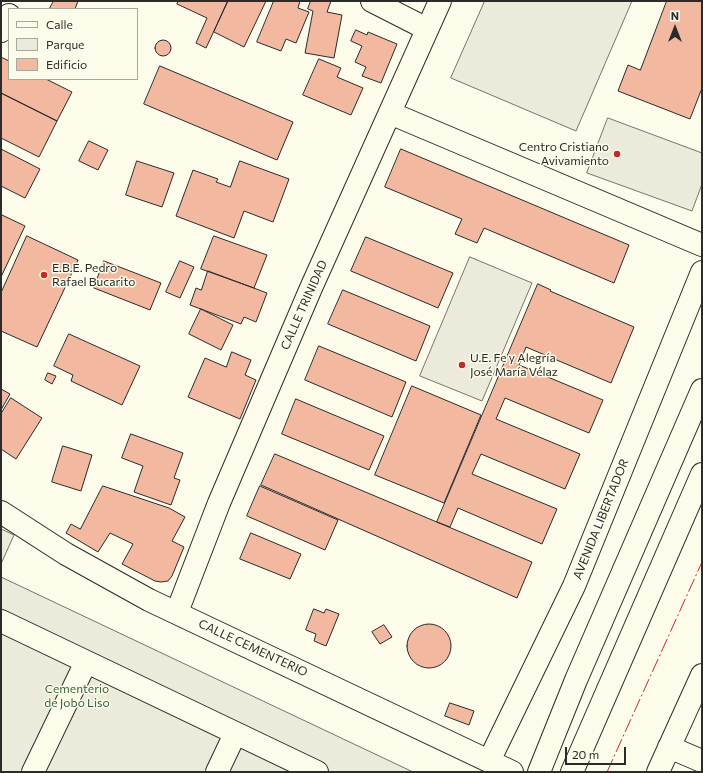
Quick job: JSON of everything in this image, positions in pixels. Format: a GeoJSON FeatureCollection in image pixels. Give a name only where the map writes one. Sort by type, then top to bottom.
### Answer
{"type":"FeatureCollection","features":[{"type":"Feature","properties":{"kind":"street"},"geometry":{"type":"LineString","coordinates":[[372,1],[427,29]]}},
{"type":"Feature","properties":{"kind":"street","name":"CALLE TRINIDAD"},"geometry":{"type":"LineString","coordinates":[[177,612],[222,496],[311,288],[440,1]]}},
{"type":"Feature","properties":{"kind":"street"},"geometry":{"type":"LineString","coordinates":[[390,113],[702,245]]}},
{"type":"Feature","properties":{"kind":"street","name":"AVENIDA LIBERTADOR"},"geometry":{"type":"LineString","coordinates":[[489,761],[574,586],[702,272]]}},
{"type":"Feature","properties":{"kind":"street"},"geometry":{"type":"LineString","coordinates":[[539,772],[579,673],[702,390]]}},
{"type":"Feature","properties":{"kind":"street"},"geometry":{"type":"LineString","coordinates":[[572,772],[702,474]]}},
{"type":"Feature","properties":{"kind":"street","name":"CALLE CEMENTERIO"},"geometry":{"type":"LineString","coordinates":[[1,512],[66,554],[149,600],[512,772]]}},
{"type":"Feature","properties":{"kind":"street"},"geometry":{"type":"LineString","coordinates":[[1,621],[317,772]]}},
{"type":"Feature","properties":{"kind":"street"},"geometry":{"type":"LineString","coordinates":[[33,772],[86,662]]}},
{"type":"Feature","properties":{"kind":"street"},"geometry":{"type":"LineString","coordinates":[[658,772],[702,675]]}},
{"type":"Feature","properties":{"kind":"street"},"geometry":{"type":"LineString","coordinates":[[217,772],[235,734]]}},
{"type":"Feature","properties":{"kind":"street"},"geometry":{"type":"LineString","coordinates":[[670,747],[702,761]]}},
{"type":"Feature","properties":{"kind":"green space"},"geometry":{"type":"Polygon","coordinates":[[[485,1],[632,1],[576,131],[451,78],[485,1]]]}},
{"type":"Feature","properties":{"kind":"green space"},"geometry":{"type":"Polygon","coordinates":[[[608,118],[702,153],[702,184],[692,211],[587,173],[608,118]]]}},
{"type":"Feature","properties":{"kind":"green space"},"geometry":{"type":"Polygon","coordinates":[[[470,257],[532,283],[482,401],[420,376],[470,257]]]}},
{"type":"Feature","properties":{"kind":"green space"},"geometry":{"type":"Polygon","coordinates":[[[1,529],[14,535],[1,564],[1,529]]]}},
{"type":"Feature","properties":{"kind":"green space","name":"Cementerio de Jobo Liso"},"geometry":{"type":"Polygon","coordinates":[[[1,577],[413,772],[1,772],[1,577]]]}},
{"type":"Feature","properties":{"kind":"building"},"geometry":{"type":"Polygon","coordinates":[[[54,1],[78,1],[75,8],[50,8],[54,1]]]}},
{"type":"Feature","properties":{"kind":"building"},"geometry":{"type":"Polygon","coordinates":[[[179,1],[228,1],[206,48],[196,43],[207,18],[177,4],[179,1]]]}},
{"type":"Feature","properties":{"kind":"building"},"geometry":{"type":"Polygon","coordinates":[[[228,1],[266,1],[244,47],[214,32],[228,1]]]}},
{"type":"Feature","properties":{"kind":"building"},"geometry":{"type":"Polygon","coordinates":[[[274,1],[300,1],[298,8],[309,12],[296,43],[286,39],[281,51],[257,42],[274,1]]]}},
{"type":"Feature","properties":{"kind":"building"},"geometry":{"type":"Polygon","coordinates":[[[311,1],[331,1],[327,12],[342,15],[334,58],[305,53],[313,11],[308,9],[311,1]]]}},
{"type":"Feature","properties":{"kind":"building"},"geometry":{"type":"Polygon","coordinates":[[[667,1],[702,1],[702,88],[690,119],[618,91],[628,65],[640,70],[667,1]]]}},
{"type":"Feature","properties":{"kind":"building"},"geometry":{"type":"Polygon","coordinates":[[[356,30],[367,35],[368,32],[397,44],[381,83],[362,76],[366,67],[355,62],[362,46],[351,41],[356,30]]]}},
{"type":"Feature","properties":{"kind":"building"},"geometry":{"type":"Polygon","coordinates":[[[160,40],[166,40],[171,45],[169,54],[166,56],[160,56],[155,51],[155,45],[160,40]]]}},
{"type":"Feature","properties":{"kind":"building"},"geometry":{"type":"Polygon","coordinates":[[[1,57],[8,60],[8,80],[48,80],[72,92],[57,121],[1,93],[1,57]]]}},
{"type":"Feature","properties":{"kind":"building"},"geometry":{"type":"Polygon","coordinates":[[[319,59],[341,68],[337,77],[363,88],[351,115],[303,95],[319,59]]]}},
{"type":"Feature","properties":{"kind":"building"},"geometry":{"type":"Polygon","coordinates":[[[160,66],[293,122],[277,160],[144,104],[160,66]]]}},
{"type":"Feature","properties":{"kind":"building"},"geometry":{"type":"Polygon","coordinates":[[[1,93],[57,121],[39,157],[1,138],[1,93]]]}},
{"type":"Feature","properties":{"kind":"building"},"geometry":{"type":"Polygon","coordinates":[[[89,141],[108,150],[98,170],[79,161],[89,141]]]}},
{"type":"Feature","properties":{"kind":"building"},"geometry":{"type":"Polygon","coordinates":[[[1,149],[40,169],[25,198],[1,186],[1,149]]]}},
{"type":"Feature","properties":{"kind":"building"},"geometry":{"type":"Polygon","coordinates":[[[401,149],[629,245],[614,283],[484,228],[477,243],[455,234],[462,219],[385,187],[401,149]]]}},
{"type":"Feature","properties":{"kind":"building"},"geometry":{"type":"Polygon","coordinates":[[[137,161],[174,173],[162,207],[126,195],[137,161]]]}},
{"type":"Feature","properties":{"kind":"building"},"geometry":{"type":"Polygon","coordinates":[[[240,161],[289,179],[273,222],[244,211],[234,238],[176,216],[193,170],[218,179],[216,182],[230,187],[240,161]]]}},
{"type":"Feature","properties":{"kind":"building"},"geometry":{"type":"Polygon","coordinates":[[[2,215],[25,226],[1,277],[1,217],[2,215]]]}},
{"type":"Feature","properties":{"kind":"building"},"geometry":{"type":"Polygon","coordinates":[[[27,236],[78,260],[37,347],[1,331],[1,293],[27,236]]]}},
{"type":"Feature","properties":{"kind":"building"},"geometry":{"type":"Polygon","coordinates":[[[214,236],[267,255],[254,288],[201,269],[214,236]]]}},
{"type":"Feature","properties":{"kind":"building"},"geometry":{"type":"Polygon","coordinates":[[[366,237],[453,273],[438,308],[351,271],[366,237]]]}},
{"type":"Feature","properties":{"kind":"building"},"geometry":{"type":"Polygon","coordinates":[[[104,261],[161,283],[150,310],[94,288],[104,261]]]}},
{"type":"Feature","properties":{"kind":"building"},"geometry":{"type":"Polygon","coordinates":[[[180,261],[194,267],[180,298],[166,292],[180,261]]]}},
{"type":"Feature","properties":{"kind":"building"},"geometry":{"type":"Polygon","coordinates":[[[208,271],[267,293],[256,322],[244,317],[241,324],[190,305],[196,288],[201,290],[208,271]]]}},
{"type":"Feature","properties":{"kind":"building"},"geometry":{"type":"Polygon","coordinates":[[[538,284],[551,290],[550,291],[634,327],[611,383],[526,347],[519,365],[603,400],[589,433],[505,398],[496,419],[580,454],[565,489],[481,454],[472,474],[557,509],[542,544],[458,508],[450,527],[437,522],[538,284]]]}},
{"type":"Feature","properties":{"kind":"building"},"geometry":{"type":"Polygon","coordinates":[[[343,290],[430,326],[416,361],[328,324],[343,290]]]}},
{"type":"Feature","properties":{"kind":"building"},"geometry":{"type":"Polygon","coordinates":[[[201,309],[233,325],[221,350],[189,334],[201,309]]]}},
{"type":"Feature","properties":{"kind":"building"},"geometry":{"type":"Polygon","coordinates":[[[69,334],[140,366],[122,405],[71,381],[73,375],[54,366],[69,334]]]}},
{"type":"Feature","properties":{"kind":"building"},"geometry":{"type":"Polygon","coordinates":[[[319,346],[406,382],[392,417],[305,380],[319,346]]]}},
{"type":"Feature","properties":{"kind":"building"},"geometry":{"type":"Polygon","coordinates":[[[232,352],[251,360],[245,375],[256,380],[240,419],[188,397],[205,358],[226,367],[232,352]]]}},
{"type":"Feature","properties":{"kind":"building"},"geometry":{"type":"Polygon","coordinates":[[[48,373],[56,376],[52,384],[45,380],[48,373]]]}},
{"type":"Feature","properties":{"kind":"building"},"geometry":{"type":"Polygon","coordinates":[[[412,386],[481,415],[444,503],[375,475],[412,386]]]}},
{"type":"Feature","properties":{"kind":"building"},"geometry":{"type":"Polygon","coordinates":[[[1,389],[10,394],[1,410],[1,389]]]}},
{"type":"Feature","properties":{"kind":"building"},"geometry":{"type":"Polygon","coordinates":[[[11,398],[42,418],[16,459],[1,449],[1,414],[11,398]]]}},
{"type":"Feature","properties":{"kind":"building"},"geometry":{"type":"Polygon","coordinates":[[[296,399],[384,436],[369,470],[282,434],[296,399]]]}},
{"type":"Feature","properties":{"kind":"building"},"geometry":{"type":"Polygon","coordinates":[[[131,434],[183,453],[174,478],[180,480],[171,505],[134,492],[143,466],[122,458],[131,434]]]}},
{"type":"Feature","properties":{"kind":"building"},"geometry":{"type":"Polygon","coordinates":[[[63,446],[92,455],[81,491],[52,482],[63,446]]]}},
{"type":"Feature","properties":{"kind":"building"},"geometry":{"type":"Polygon","coordinates":[[[275,454],[532,562],[517,598],[261,485],[275,454]]]}},
{"type":"Feature","properties":{"kind":"building"},"geometry":{"type":"Polygon","coordinates":[[[103,486],[169,508],[185,517],[172,541],[184,547],[172,576],[168,581],[155,581],[122,564],[133,544],[110,533],[98,552],[66,533],[71,524],[80,529],[103,486]]]}},
{"type":"Feature","properties":{"kind":"building"},"geometry":{"type":"Polygon","coordinates":[[[260,486],[338,520],[325,550],[247,516],[260,486]]]}},
{"type":"Feature","properties":{"kind":"building"},"geometry":{"type":"Polygon","coordinates":[[[251,533],[301,554],[290,579],[240,559],[251,533]]]}},
{"type":"Feature","properties":{"kind":"building"},"geometry":{"type":"Polygon","coordinates":[[[314,609],[324,613],[326,609],[339,614],[326,646],[314,641],[316,634],[306,630],[314,609]]]}},
{"type":"Feature","properties":{"kind":"building"},"geometry":{"type":"Polygon","coordinates":[[[433,624],[445,630],[450,638],[450,654],[445,662],[437,667],[425,668],[413,662],[408,654],[407,642],[413,630],[421,625],[433,624]]]}},
{"type":"Feature","properties":{"kind":"building"},"geometry":{"type":"Polygon","coordinates":[[[384,625],[392,637],[380,644],[372,632],[384,625]]]}},
{"type":"Feature","properties":{"kind":"building"},"geometry":{"type":"Polygon","coordinates":[[[450,703],[474,711],[469,725],[445,716],[450,703]]]}},
{"type":"Feature","properties":{"kind":"power"},"geometry":{"type":"LineString","coordinates":[[607,772],[702,562]]}},
{"type":"Feature","properties":{"kind":"place","name":"Centro Cristiano Avivamiento"},"geometry":{"type":"Point","coordinates":[617,154]}},
{"type":"Feature","properties":{"kind":"place","name":"E.B.E. Pedro Rafael Bucarito"},"geometry":{"type":"Point","coordinates":[44,275]}},
{"type":"Feature","properties":{"kind":"place","name":"U.E. Fe y Alegría José María Vélaz"},"geometry":{"type":"Point","coordinates":[462,365]}}]}
